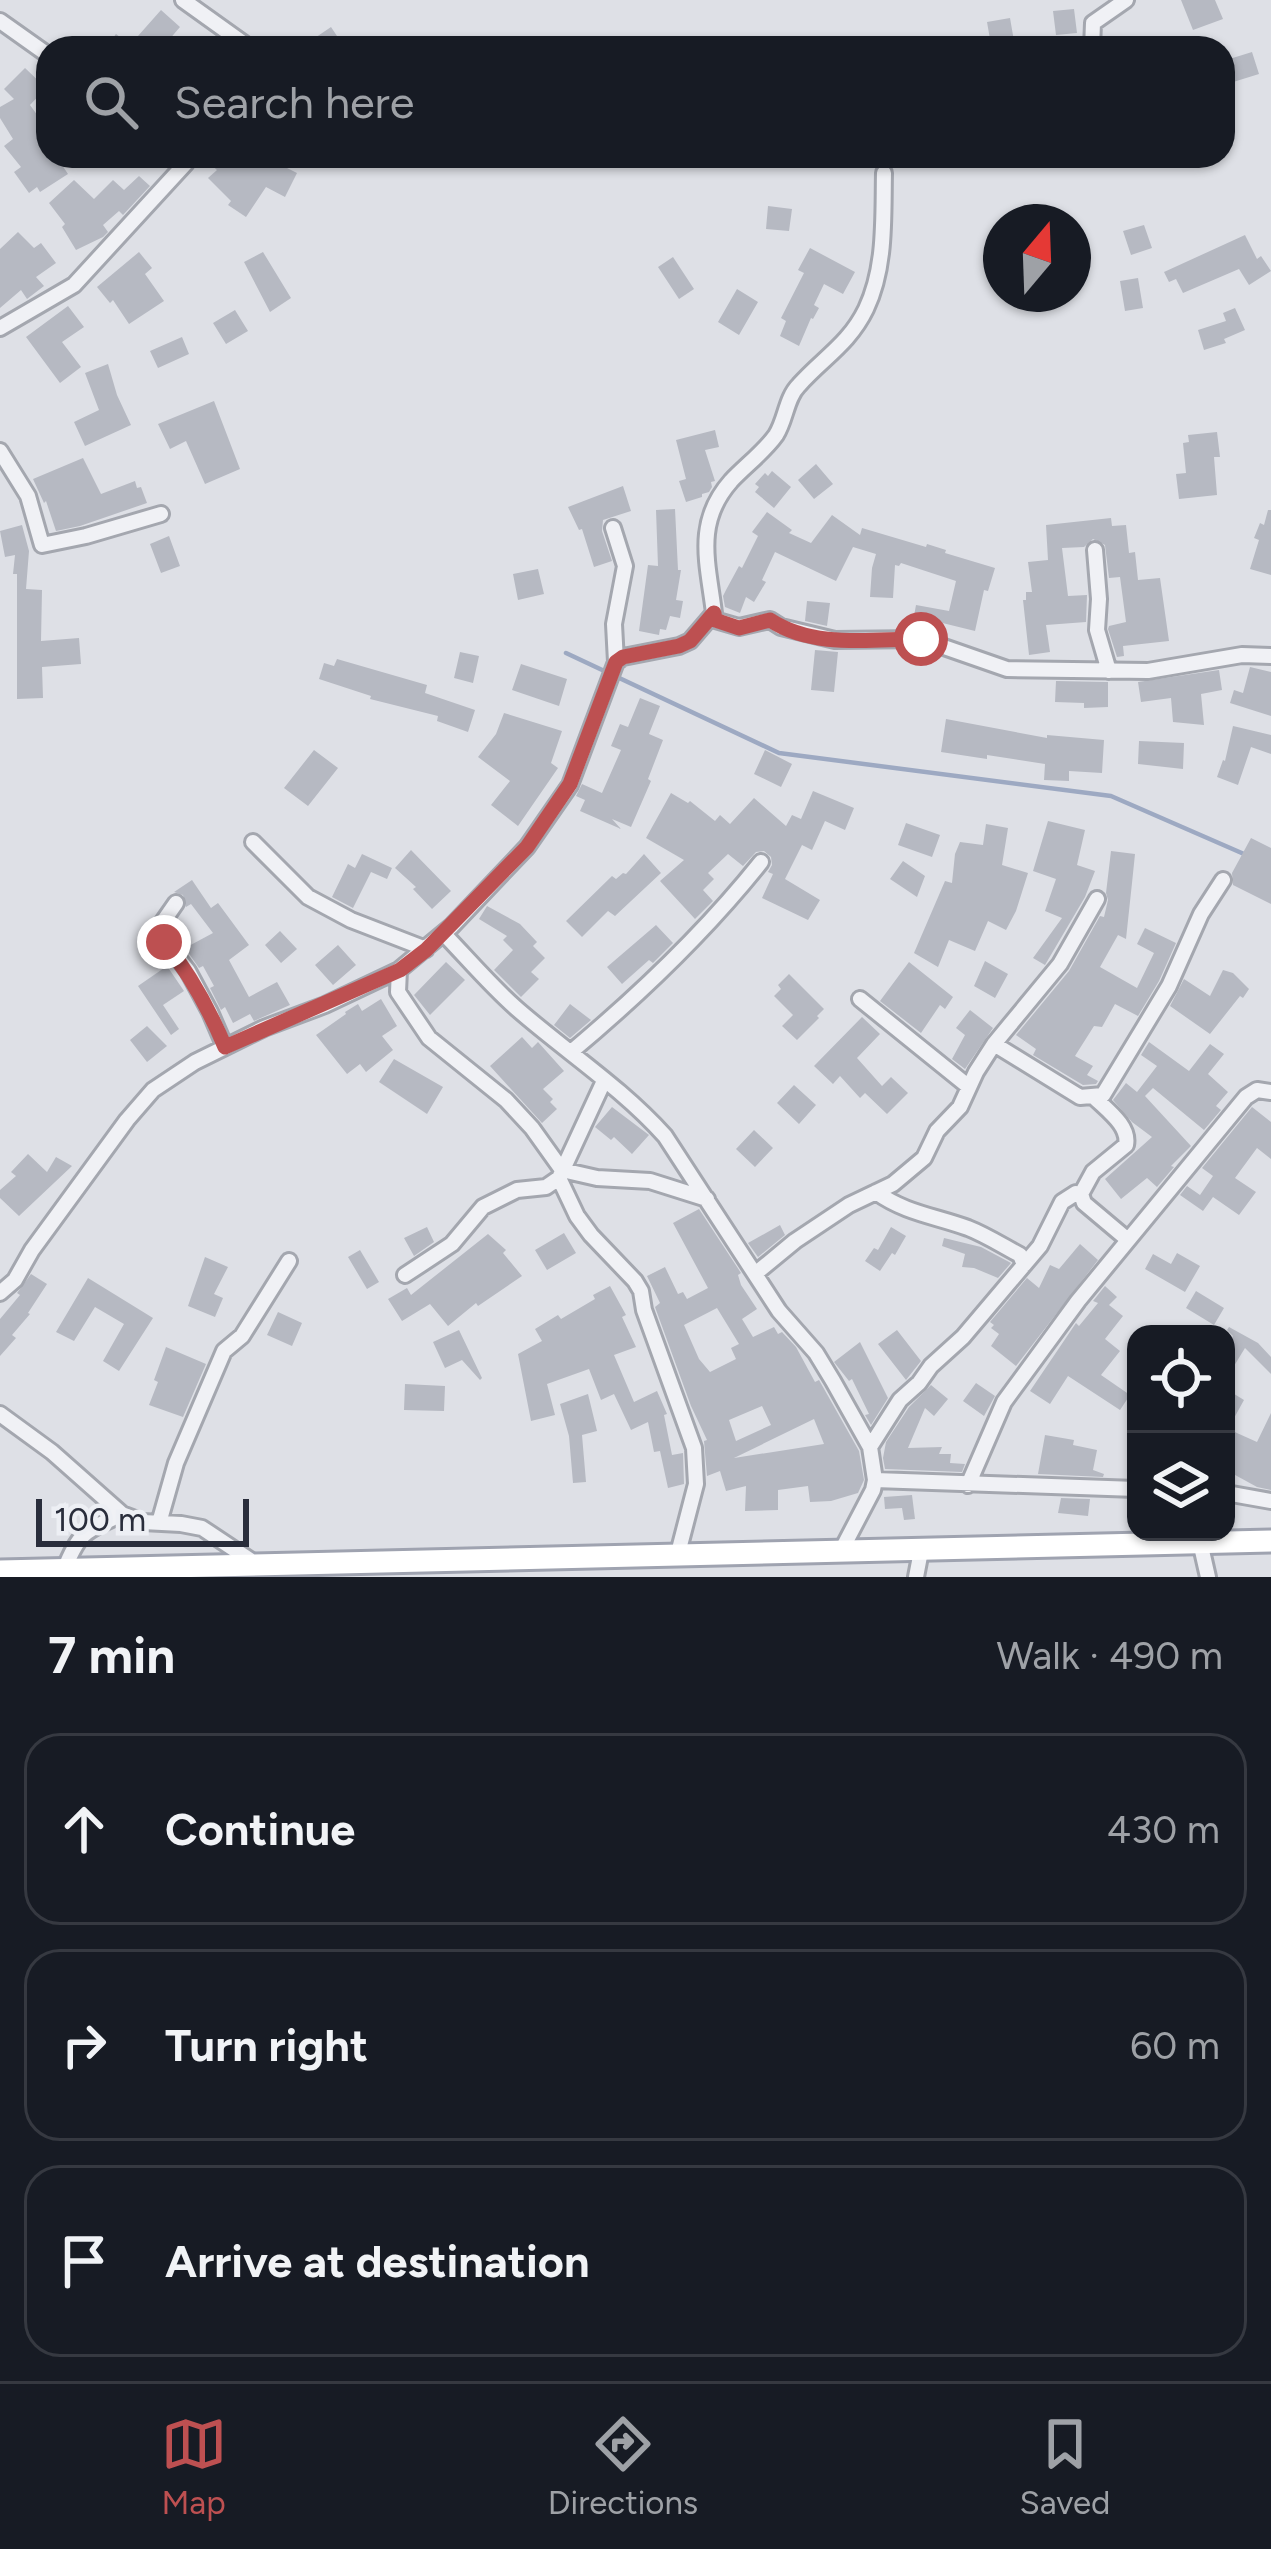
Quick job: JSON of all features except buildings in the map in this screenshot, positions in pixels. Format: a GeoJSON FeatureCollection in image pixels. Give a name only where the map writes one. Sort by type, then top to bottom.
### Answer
{"type":"FeatureCollection","features":[{"type":"Feature","properties":{"kind":"main road"},"geometry":{"type":"LineString","coordinates":[[0,1571],[140,1573],[258,1566],[1271,1541]]}},
{"type":"Feature","properties":{"kind":"street"},"geometry":{"type":"LineString","coordinates":[[183,0],[233,36]]}},
{"type":"Feature","properties":{"kind":"street"},"geometry":{"type":"LineString","coordinates":[[1092,36],[1093,22],[1126,0]]}},
{"type":"Feature","properties":{"kind":"street"},"geometry":{"type":"LineString","coordinates":[[0,21],[36,46]]}},
{"type":"Feature","properties":{"kind":"street"},"geometry":{"type":"LineString","coordinates":[[0,328],[74,285],[180,168]]}},
{"type":"Feature","properties":{"kind":"street"},"geometry":{"type":"LineString","coordinates":[[884,172],[883,239],[867,307],[854,331],[797,386],[776,435],[726,488],[706,526],[715,620],[739,628],[770,620],[793,631],[835,640],[921,639],[1007,669],[1148,671],[1242,655],[1271,656]]}},
{"type":"Feature","properties":{"kind":"street"},"geometry":{"type":"LineString","coordinates":[[0,451],[28,496],[42,545],[160,514]]}},
{"type":"Feature","properties":{"kind":"street"},"geometry":{"type":"LineString","coordinates":[[0,1293],[15,1280],[32,1250],[153,1090],[195,1061],[400,970],[439,938],[527,847],[570,784],[616,662],[614,624],[626,566],[613,528]]}},
{"type":"Feature","properties":{"kind":"street"},"geometry":{"type":"LineString","coordinates":[[1095,550],[1097,630],[1109,671]]}},
{"type":"Feature","properties":{"kind":"street"},"geometry":{"type":"LineString","coordinates":[[616,662],[690,641],[714,613]]}},
{"type":"Feature","properties":{"kind":"street"},"geometry":{"type":"LineString","coordinates":[[253,842],[308,897],[351,920],[439,938],[664,1136],[779,1311],[817,1353],[870,1447],[873,1490],[840,1553]]}},
{"type":"Feature","properties":{"kind":"street"},"geometry":{"type":"LineString","coordinates":[[571,1052],[669,963],[761,862]]}},
{"type":"Feature","properties":{"kind":"street"},"geometry":{"type":"LineString","coordinates":[[994,1044],[1080,1097],[1103,1095],[1169,986],[1222,880]]}},
{"type":"Feature","properties":{"kind":"street"},"geometry":{"type":"LineString","coordinates":[[755,1274],[795,1241],[849,1204],[893,1184],[924,1158],[937,1131],[960,1107],[994,1044],[1060,964],[1097,899]]}},
{"type":"Feature","properties":{"kind":"street"},"geometry":{"type":"LineString","coordinates":[[176,903],[160,926],[160,934],[188,971],[225,1047]]}},
{"type":"Feature","properties":{"kind":"street"},"geometry":{"type":"LineString","coordinates":[[398,992],[400,970]]}},
{"type":"Feature","properties":{"kind":"street"},"geometry":{"type":"LineString","coordinates":[[377,979],[398,992],[429,1038],[506,1100],[532,1128],[560,1174],[577,1216],[635,1281],[694,1448],[696,1484],[677,1557]]}},
{"type":"Feature","properties":{"kind":"street"},"geometry":{"type":"LineString","coordinates":[[860,999],[969,1087]]}},
{"type":"Feature","properties":{"kind":"street"},"geometry":{"type":"LineString","coordinates":[[405,1275],[452,1244],[483,1207],[517,1190],[546,1187],[560,1174],[604,1081]]}},
{"type":"Feature","properties":{"kind":"street"},"geometry":{"type":"LineString","coordinates":[[968,1485],[1004,1402],[1078,1301],[1250,1093],[1271,1092]]}},
{"type":"Feature","properties":{"kind":"street"},"geometry":{"type":"LineString","coordinates":[[1094,1097],[1128,1138],[1126,1145],[1093,1172],[1081,1194],[1084,1203],[1127,1240]]}},
{"type":"Feature","properties":{"kind":"street"},"geometry":{"type":"LineString","coordinates":[[560,1174],[650,1180],[707,1199]]}},
{"type":"Feature","properties":{"kind":"street"},"geometry":{"type":"LineString","coordinates":[[876,1192],[912,1213],[979,1233],[1020,1255],[1024,1265]]}},
{"type":"Feature","properties":{"kind":"street"},"geometry":{"type":"LineString","coordinates":[[870,1447],[900,1400],[1024,1265],[1049,1231],[1062,1202],[1081,1194]]}},
{"type":"Feature","properties":{"kind":"street"},"geometry":{"type":"LineString","coordinates":[[159,1522],[176,1463],[224,1351],[242,1336],[289,1261]]}},
{"type":"Feature","properties":{"kind":"street"},"geometry":{"type":"LineString","coordinates":[[0,1414],[122,1514],[143,1522],[202,1528],[258,1566]]}},
{"type":"Feature","properties":{"kind":"street"},"geometry":{"type":"LineString","coordinates":[[875,1480],[1127,1490]]}},
{"type":"Feature","properties":{"kind":"street"},"geometry":{"type":"LineString","coordinates":[[1235,1495],[1271,1501]]}},
{"type":"Feature","properties":{"kind":"street"},"geometry":{"type":"LineString","coordinates":[[64,1570],[75,1541],[122,1514]]}},
{"type":"Feature","properties":{"kind":"street"},"geometry":{"type":"LineString","coordinates":[[1200,1542],[1208,1577]]}},
{"type":"Feature","properties":{"kind":"street"},"geometry":{"type":"LineString","coordinates":[[916,1577],[921,1551]]}},
{"type":"Feature","properties":{"kind":"waterway"},"geometry":{"type":"LineString","coordinates":[[566,653],[779,753],[1111,796],[1244,854]]}},
{"type":"Feature","properties":{"kind":"route"},"geometry":{"type":"LineString","coordinates":[[164,942],[188,971],[225,1047],[400,970],[452,926],[527,847],[570,784],[610,673],[623,657],[690,641],[714,613],[715,620],[739,628],[770,620],[835,640],[921,639]]}}]}
